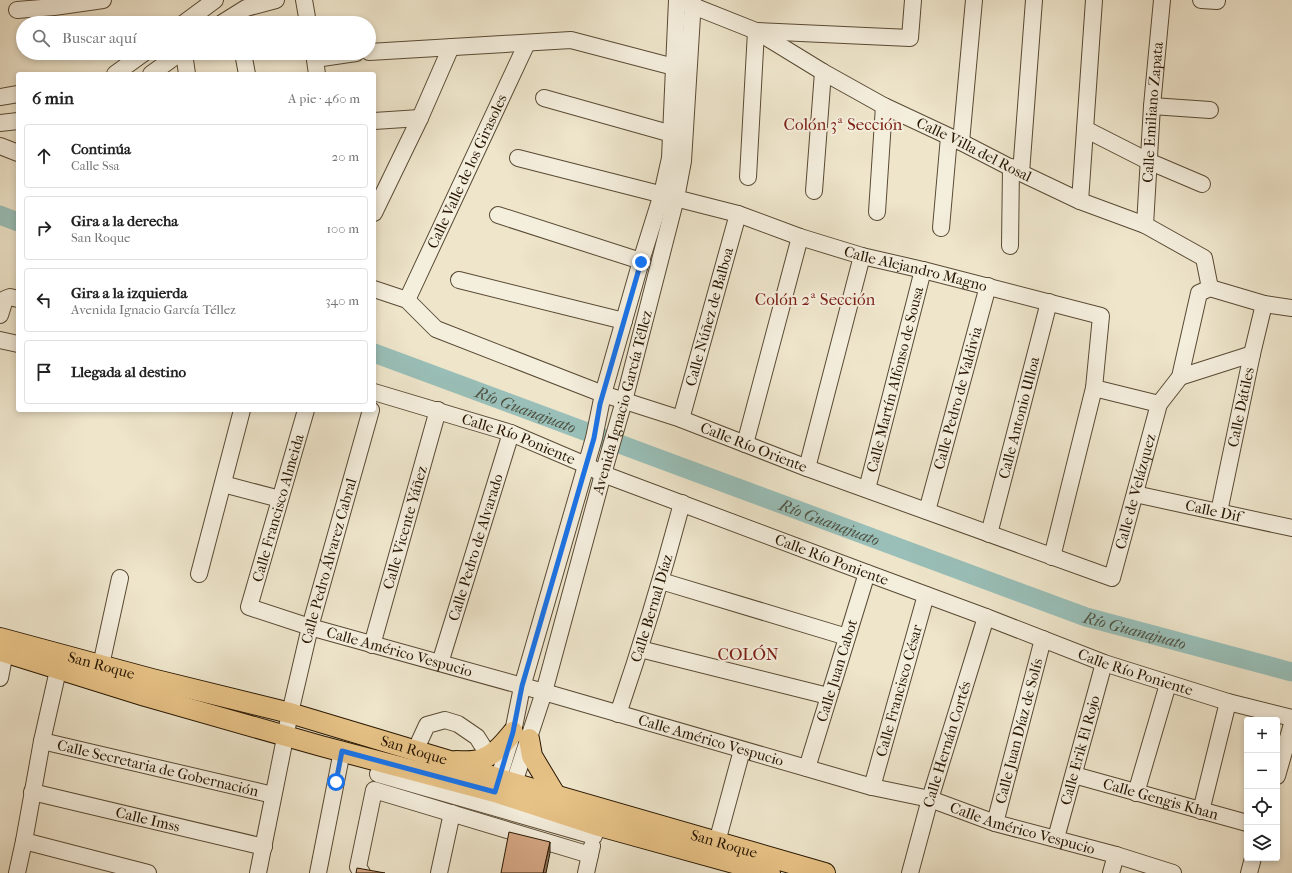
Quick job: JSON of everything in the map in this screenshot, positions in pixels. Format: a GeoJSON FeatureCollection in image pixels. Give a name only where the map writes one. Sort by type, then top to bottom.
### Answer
{"type":"FeatureCollection","features":[{"type":"Feature","properties":{"kind":"main road","name":"San Roque"},"geometry":{"type":"LineString","coordinates":[[2,647],[60,663],[285,736],[342,751],[380,768],[508,790],[556,796],[825,873]]}},
{"type":"Feature","properties":{"kind":"main road","name":"San Roque"},"geometry":{"type":"LineString","coordinates":[[60,663],[101,665],[290,713],[450,761],[508,790],[543,818],[590,831],[770,873]]}},
{"type":"Feature","properties":{"kind":"main road"},"geometry":{"type":"LineString","coordinates":[[450,761],[478,760],[489,756],[499,747],[521,735],[556,796]]}},
{"type":"Feature","properties":{"kind":"main road"},"geometry":{"type":"LineString","coordinates":[[449,794],[473,797],[508,790]]}},
{"type":"Feature","properties":{"kind":"street"},"geometry":{"type":"LineString","coordinates":[[17,10],[55,3],[103,0]]}},
{"type":"Feature","properties":{"kind":"street"},"geometry":{"type":"LineString","coordinates":[[193,16],[215,0]]}},
{"type":"Feature","properties":{"kind":"street"},"geometry":{"type":"LineString","coordinates":[[240,16],[259,4],[276,0]]}},
{"type":"Feature","properties":{"kind":"street"},"geometry":{"type":"LineString","coordinates":[[304,0],[307,16]]}},
{"type":"Feature","properties":{"kind":"street","name":"Calle Villa del Rosal"},"geometry":{"type":"LineString","coordinates":[[677,0],[693,3],[756,31],[823,72],[884,106],[955,139],[1080,201],[1144,225],[1204,258],[1204,291]]}},
{"type":"Feature","properties":{"kind":"street","name":"Avenida Ignacio García Téllez"},"geometry":{"type":"LineString","coordinates":[[521,735],[544,692],[623,406],[669,196],[677,0]]}},
{"type":"Feature","properties":{"kind":"street"},"geometry":{"type":"LineString","coordinates":[[748,177],[756,31],[910,38],[913,0]]}},
{"type":"Feature","properties":{"kind":"street"},"geometry":{"type":"LineString","coordinates":[[941,228],[974,0]]}},
{"type":"Feature","properties":{"kind":"street"},"geometry":{"type":"LineString","coordinates":[[1010,246],[1016,170],[1034,0]]}},
{"type":"Feature","properties":{"kind":"street"},"geometry":{"type":"LineString","coordinates":[[1080,201],[1094,0]]}},
{"type":"Feature","properties":{"kind":"street","name":"Calle Emiliano Zapata"},"geometry":{"type":"LineString","coordinates":[[1144,225],[1152,106],[1162,0]]}},
{"type":"Feature","properties":{"kind":"street"},"geometry":{"type":"LineString","coordinates":[[1202,0],[1218,1]]}},
{"type":"Feature","properties":{"kind":"street","name":"Avenida Ignacio García Téllez"},"geometry":{"type":"LineString","coordinates":[[508,790],[521,735],[522,686],[594,438],[601,399],[641,262],[682,161],[693,3]]}},
{"type":"Feature","properties":{"kind":"street"},"geometry":{"type":"LineString","coordinates":[[376,52],[527,44],[571,40],[674,67]]}},
{"type":"Feature","properties":{"kind":"street","name":"Calle Valle de los Girasoles"},"geometry":{"type":"LineString","coordinates":[[407,300],[527,44]]}},
{"type":"Feature","properties":{"kind":"street"},"geometry":{"type":"LineString","coordinates":[[376,209],[420,118],[452,47]]}},
{"type":"Feature","properties":{"kind":"street"},"geometry":{"type":"LineString","coordinates":[[118,72],[134,60]]}},
{"type":"Feature","properties":{"kind":"street"},"geometry":{"type":"LineString","coordinates":[[154,72],[170,60]]}},
{"type":"Feature","properties":{"kind":"street"},"geometry":{"type":"LineString","coordinates":[[185,60],[187,72]]}},
{"type":"Feature","properties":{"kind":"street"},"geometry":{"type":"LineString","coordinates":[[244,60],[247,72]]}},
{"type":"Feature","properties":{"kind":"street"},"geometry":{"type":"LineString","coordinates":[[814,191],[823,72]]}},
{"type":"Feature","properties":{"kind":"street"},"geometry":{"type":"LineString","coordinates":[[0,97],[16,94]]}},
{"type":"Feature","properties":{"kind":"street"},"geometry":{"type":"LineString","coordinates":[[544,98],[672,134]]}},
{"type":"Feature","properties":{"kind":"street"},"geometry":{"type":"LineString","coordinates":[[877,212],[884,106]]}},
{"type":"Feature","properties":{"kind":"street"},"geometry":{"type":"LineString","coordinates":[[1152,106],[1210,110]]}},
{"type":"Feature","properties":{"kind":"street"},"geometry":{"type":"LineString","coordinates":[[376,121],[420,118]]}},
{"type":"Feature","properties":{"kind":"street"},"geometry":{"type":"LineString","coordinates":[[0,123],[16,120]]}},
{"type":"Feature","properties":{"kind":"street"},"geometry":{"type":"LineString","coordinates":[[1085,129],[1148,161],[1202,184]]}},
{"type":"Feature","properties":{"kind":"street"},"geometry":{"type":"LineString","coordinates":[[0,146],[16,152]]}},
{"type":"Feature","properties":{"kind":"street","name":"Calle Alejandro Magno"},"geometry":{"type":"LineString","coordinates":[[518,158],[738,214],[800,237],[862,256],[988,286],[1101,316],[1094,388],[1052,557]]}},
{"type":"Feature","properties":{"kind":"street","name":"Calle Núñez de Balboa"},"geometry":{"type":"LineString","coordinates":[[681,419],[738,214]]}},
{"type":"Feature","properties":{"kind":"street"},"geometry":{"type":"LineString","coordinates":[[498,215],[641,262]]}},
{"type":"Feature","properties":{"kind":"street"},"geometry":{"type":"LineString","coordinates":[[745,444],[800,237]]}},
{"type":"Feature","properties":{"kind":"street"},"geometry":{"type":"LineString","coordinates":[[807,468],[862,256]]}},
{"type":"Feature","properties":{"kind":"street","name":"Calle Martín Alfonso de Sousa"},"geometry":{"type":"LineString","coordinates":[[867,489],[923,270]]}},
{"type":"Feature","properties":{"kind":"street"},"geometry":{"type":"LineString","coordinates":[[459,280],[624,321]]}},
{"type":"Feature","properties":{"kind":"street","name":"Calle Pedro de Valdivia"},"geometry":{"type":"LineString","coordinates":[[927,510],[988,286]]}},
{"type":"Feature","properties":{"kind":"street"},"geometry":{"type":"LineString","coordinates":[[376,290],[407,300]]}},
{"type":"Feature","properties":{"kind":"street"},"geometry":{"type":"LineString","coordinates":[[1094,388],[1159,404],[1180,377],[1204,291],[1264,304],[1292,308]]}},
{"type":"Feature","properties":{"kind":"street"},"geometry":{"type":"LineString","coordinates":[[0,315],[5,300],[10,297],[16,298]]}},
{"type":"Feature","properties":{"kind":"street","name":"Calle Río Oriente"},"geometry":{"type":"LineString","coordinates":[[407,300],[436,329],[601,399],[623,406],[681,419],[807,468],[927,510],[1112,578]]}},
{"type":"Feature","properties":{"kind":"street","name":"Calle Antonio Ulloa"},"geometry":{"type":"LineString","coordinates":[[989,534],[1048,302]]}},
{"type":"Feature","properties":{"kind":"street","name":"Calle Dátiles"},"geometry":{"type":"LineString","coordinates":[[1219,512],[1264,304]]}},
{"type":"Feature","properties":{"kind":"street"},"geometry":{"type":"LineString","coordinates":[[0,340],[16,344]]}},
{"type":"Feature","properties":{"kind":"street"},"geometry":{"type":"LineString","coordinates":[[1180,377],[1252,354]]}},
{"type":"Feature","properties":{"kind":"street","name":"Calle Río Poniente"},"geometry":{"type":"LineString","coordinates":[[376,395],[438,410],[511,433],[682,503],[926,595],[986,616],[1104,663],[1228,702],[1292,718]]}},
{"type":"Feature","properties":{"kind":"street","name":"Calle de Velázquez"},"geometry":{"type":"LineString","coordinates":[[1112,578],[1159,404]]}},
{"type":"Feature","properties":{"kind":"street","name":"Calle Vicente Yáñez"},"geometry":{"type":"LineString","coordinates":[[372,644],[438,410]]}},
{"type":"Feature","properties":{"kind":"street"},"geometry":{"type":"LineString","coordinates":[[199,574],[241,412]]}},
{"type":"Feature","properties":{"kind":"street","name":"Calle Francisco Almeida"},"geometry":{"type":"LineString","coordinates":[[249,607],[305,412]]}},
{"type":"Feature","properties":{"kind":"street","name":"Calle Pedro Álvarez Cabral"},"geometry":{"type":"LineString","coordinates":[[258,873],[285,736],[310,627],[370,412]]}},
{"type":"Feature","properties":{"kind":"street","name":"Calle Pedro de Alvarado"},"geometry":{"type":"LineString","coordinates":[[440,662],[511,433]]}},
{"type":"Feature","properties":{"kind":"street"},"geometry":{"type":"LineString","coordinates":[[223,484],[280,499]]}},
{"type":"Feature","properties":{"kind":"street","name":"Calle Dif"},"geometry":{"type":"LineString","coordinates":[[1135,494],[1292,528]]}},
{"type":"Feature","properties":{"kind":"street","name":"Calle Bernal Díaz"},"geometry":{"type":"LineString","coordinates":[[618,714],[661,581],[682,503]]}},
{"type":"Feature","properties":{"kind":"street","name":"Calle Juan Cabot"},"geometry":{"type":"LineString","coordinates":[[807,768],[867,573]]}},
{"type":"Feature","properties":{"kind":"street"},"geometry":{"type":"LineString","coordinates":[[101,665],[120,578]]}},
{"type":"Feature","properties":{"kind":"street"},"geometry":{"type":"LineString","coordinates":[[661,581],[847,637]]}},
{"type":"Feature","properties":{"kind":"street","name":"Calle Francisco César"},"geometry":{"type":"LineString","coordinates":[[872,787],[926,595]]}},
{"type":"Feature","properties":{"kind":"street","name":"Calle Américo Vespucio"},"geometry":{"type":"LineString","coordinates":[[249,607],[310,627],[440,662],[872,787],[930,799],[995,823],[1056,838],[1173,873]]}},
{"type":"Feature","properties":{"kind":"street","name":"Calle Hernán Cortés"},"geometry":{"type":"LineString","coordinates":[[910,873],[930,799],[986,616]]}},
{"type":"Feature","properties":{"kind":"street","name":"Calle Juan Díaz de Solís"},"geometry":{"type":"LineString","coordinates":[[995,823],[1043,639]]}},
{"type":"Feature","properties":{"kind":"street"},"geometry":{"type":"LineString","coordinates":[[0,678],[2,647]]}},
{"type":"Feature","properties":{"kind":"street"},"geometry":{"type":"LineString","coordinates":[[640,649],[828,696]]}},
{"type":"Feature","properties":{"kind":"street"},"geometry":{"type":"LineString","coordinates":[[17,873],[42,741],[60,663]]}},
{"type":"Feature","properties":{"kind":"street","name":"Calle Erik El Rojo"},"geometry":{"type":"LineString","coordinates":[[1056,838],[1104,663]]}},
{"type":"Feature","properties":{"kind":"street"},"geometry":{"type":"LineString","coordinates":[[1136,792],[1168,684]]}},
{"type":"Feature","properties":{"kind":"street"},"geometry":{"type":"LineString","coordinates":[[1201,811],[1228,702]]}},
{"type":"Feature","properties":{"kind":"street"},"geometry":{"type":"LineString","coordinates":[[415,751],[427,725],[445,720],[458,724],[477,737],[489,756]]}},
{"type":"Feature","properties":{"kind":"street"},"geometry":{"type":"LineString","coordinates":[[1280,766],[1292,724]]}},
{"type":"Feature","properties":{"kind":"street","name":"Calle Secretaria de Gobernación"},"geometry":{"type":"LineString","coordinates":[[42,741],[273,795]]}},
{"type":"Feature","properties":{"kind":"street"},"geometry":{"type":"LineString","coordinates":[[717,842],[742,750]]}},
{"type":"Feature","properties":{"kind":"street"},"geometry":{"type":"LineString","coordinates":[[318,873],[342,751]]}},
{"type":"Feature","properties":{"kind":"street"},"geometry":{"type":"LineString","coordinates":[[362,873],[358,867],[380,768],[449,794],[590,831],[590,855],[586,873]]}},
{"type":"Feature","properties":{"kind":"street","name":"Calle Gengis Khan"},"geometry":{"type":"LineString","coordinates":[[1074,775],[1244,822]]}},
{"type":"Feature","properties":{"kind":"street"},"geometry":{"type":"LineString","coordinates":[[374,790],[590,855]]}},
{"type":"Feature","properties":{"kind":"street","name":"Calle Imss"},"geometry":{"type":"LineString","coordinates":[[32,792],[264,847]]}},
{"type":"Feature","properties":{"kind":"street"},"geometry":{"type":"LineString","coordinates":[[440,873],[452,813]]}},
{"type":"Feature","properties":{"kind":"street"},"geometry":{"type":"LineString","coordinates":[[24,841],[148,873]]}},
{"type":"Feature","properties":{"kind":"street"},"geometry":{"type":"LineString","coordinates":[[1111,873],[1116,855]]}},
{"type":"Feature","properties":{"kind":"street"},"geometry":{"type":"LineString","coordinates":[[1249,873],[1252,861]]}},
{"type":"Feature","properties":{"kind":"building"},"geometry":{"type":"Polygon","coordinates":[[[509,832],[550,842],[543,873],[501,873],[509,832]]]}},
{"type":"Feature","properties":{"kind":"building"},"geometry":{"type":"Polygon","coordinates":[[[357,868],[385,873],[356,873],[357,868]]]}},
{"type":"Feature","properties":{"kind":"waterway","name":"Río Guanajuato"},"geometry":{"type":"LineString","coordinates":[[0,215],[16,221]]}},
{"type":"Feature","properties":{"kind":"waterway","name":"Río Guanajuato"},"geometry":{"type":"LineString","coordinates":[[376,354],[1086,617],[1292,672]]}},
{"type":"Feature","properties":{"kind":"district","name":"Colón 3ª Sección"},"geometry":{"type":"Point","coordinates":[843,124]}},
{"type":"Feature","properties":{"kind":"district","name":"Colón 2ª Sección"},"geometry":{"type":"Point","coordinates":[815,299]}},
{"type":"Feature","properties":{"kind":"district","name":"COLÓN"},"geometry":{"type":"Point","coordinates":[748,654]}},
{"type":"Feature","properties":{"kind":"route"},"geometry":{"type":"LineString","coordinates":[[336,782],[342,751],[495,792],[513,732],[522,686],[594,438],[600,404],[641,262]]}}]}
